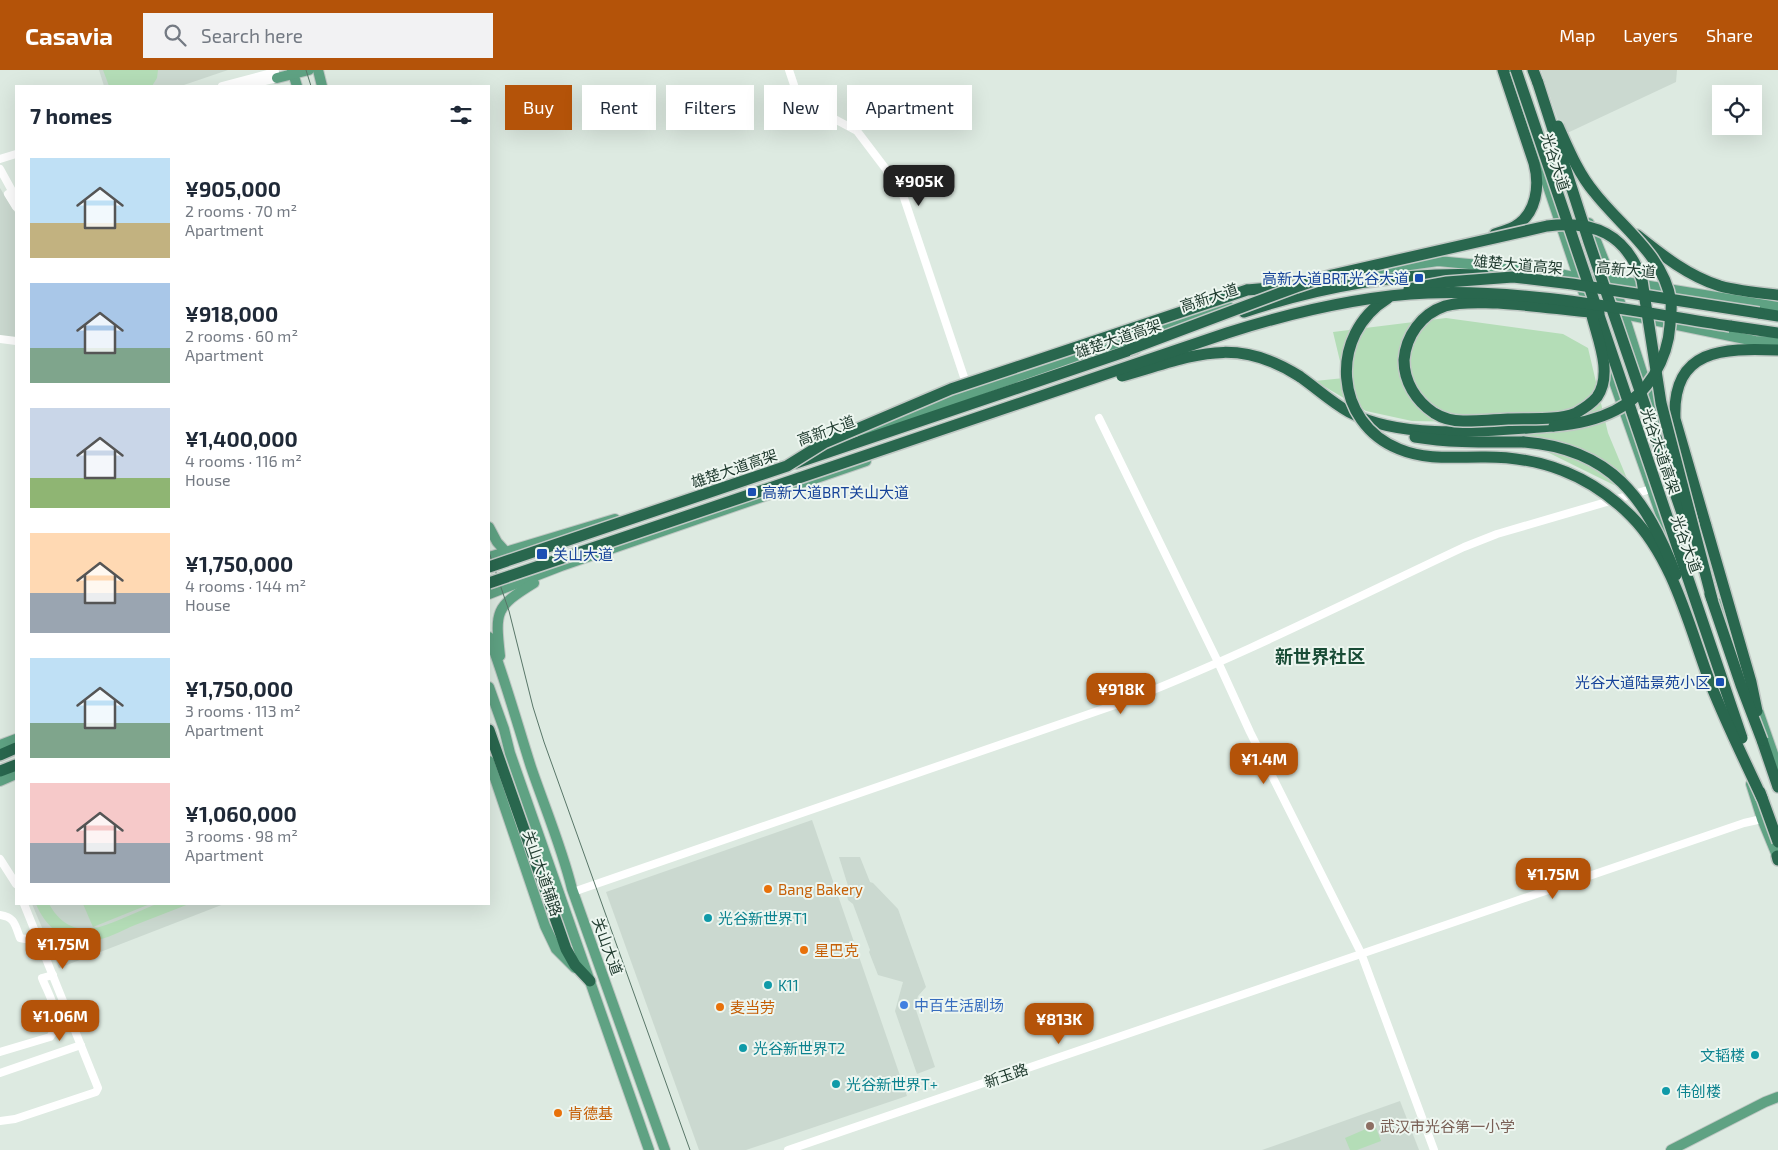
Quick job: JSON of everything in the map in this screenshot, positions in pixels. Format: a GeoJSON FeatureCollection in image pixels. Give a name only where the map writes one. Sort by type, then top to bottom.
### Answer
{"type":"FeatureCollection","features":[{"type":"Feature","properties":{"kind":"highway"},"geometry":{"type":"LineString","coordinates":[[1482,240],[1515,226],[1522,221],[1530,210],[1537,189],[1538,177],[1534,163],[1503,70]]}},
{"type":"Feature","properties":{"kind":"highway","name":"光谷大道高架"},"geometry":{"type":"LineString","coordinates":[[1516,70],[1778,842]]}},
{"type":"Feature","properties":{"kind":"highway","name":"光谷大道高架"},"geometry":{"type":"LineString","coordinates":[[1533,70],[1589,242],[1741,685],[1778,787]]}},
{"type":"Feature","properties":{"kind":"highway"},"geometry":{"type":"LineString","coordinates":[[1349,412],[1383,424],[1436,432],[1572,425],[1607,416],[1620,408],[1648,384],[1658,369],[1668,341],[1671,304],[1667,286],[1653,259],[1624,224],[1599,199],[1584,179],[1538,84]]}},
{"type":"Feature","properties":{"kind":"highway"},"geometry":{"type":"LineString","coordinates":[[1565,218],[1587,300],[1590,309],[1592,318],[1600,345],[1604,367],[1603,383],[1597,396],[1589,405],[1575,413],[1558,417],[1462,421],[1446,418],[1425,407],[1416,398],[1406,378],[1404,370],[1405,351],[1410,335],[1416,326],[1444,306],[1473,302],[1511,304],[1558,309],[1578,311],[1587,312],[1597,313],[1625,316],[1730,326]]}},
{"type":"Feature","properties":{"kind":"highway"},"geometry":{"type":"LineString","coordinates":[[1128,350],[1305,284],[1360,268],[1547,226],[1577,224],[1595,228],[1620,243],[1630,255],[1638,268],[1644,287],[1661,403],[1712,599]]}},
{"type":"Feature","properties":{"kind":"highway"},"geometry":{"type":"LineString","coordinates":[[1624,224],[1672,262],[1706,280],[1736,289],[1778,295]]}},
{"type":"Feature","properties":{"kind":"highway","name":"雄楚大道高架"},"geometry":{"type":"LineString","coordinates":[[490,567],[1128,350],[1257,308],[1317,292],[1431,275],[1513,277],[1572,284],[1778,316]]}},
{"type":"Feature","properties":{"kind":"highway"},"geometry":{"type":"LineString","coordinates":[[1513,277],[1428,285],[1394,295],[1379,304],[1361,322],[1349,348],[1345,374],[1352,402],[1358,414],[1375,435],[1399,450],[1441,457],[1510,458],[1551,465],[1589,483],[1612,499],[1630,515],[1651,542],[1681,600],[1712,686],[1762,798]]}},
{"type":"Feature","properties":{"kind":"highway"},"geometry":{"type":"LineString","coordinates":[[787,466],[824,442],[951,389],[1247,290],[1315,284]]}},
{"type":"Feature","properties":{"kind":"highway","name":"雄楚大道高架"},"geometry":{"type":"LineString","coordinates":[[490,583],[1270,319],[1324,306],[1374,298],[1428,293],[1511,295],[1562,300],[1778,333]]}},
{"type":"Feature","properties":{"kind":"highway"},"geometry":{"type":"LineString","coordinates":[[1762,740],[1751,682],[1675,419],[1674,405],[1678,386],[1684,375],[1692,365],[1704,357],[1729,350],[1778,350]]}},
{"type":"Feature","properties":{"kind":"highway"},"geometry":{"type":"LineString","coordinates":[[1002,409],[1195,356],[1221,351],[1246,353],[1262,356],[1275,362],[1299,376],[1349,412],[1375,427],[1412,437],[1436,440],[1524,442],[1551,445],[1578,453],[1590,459],[1603,466],[1629,489],[1653,523],[1669,556],[1762,798]]}},
{"type":"Feature","properties":{"kind":"highway"},"geometry":{"type":"LineString","coordinates":[[490,733],[566,949],[575,965],[590,981]]}},
{"type":"Feature","properties":{"kind":"highway"},"geometry":{"type":"LineString","coordinates":[[0,755],[15,748]]}},
{"type":"Feature","properties":{"kind":"highway"},"geometry":{"type":"LineString","coordinates":[[0,771],[15,765]]}},
{"type":"Feature","properties":{"kind":"main road"},"geometry":{"type":"LineString","coordinates":[[278,75],[309,70]]}},
{"type":"Feature","properties":{"kind":"main road"},"geometry":{"type":"LineString","coordinates":[[318,70],[322,85]]}},
{"type":"Feature","properties":{"kind":"main road","name":"光谷大道"},"geometry":{"type":"LineString","coordinates":[[1509,70],[1651,489],[1722,690],[1762,819],[1778,858]]}},
{"type":"Feature","properties":{"kind":"main road","name":"光谷大道"},"geometry":{"type":"LineString","coordinates":[[1538,70],[1589,224],[1623,314],[1691,528],[1778,768]]}},
{"type":"Feature","properties":{"kind":"main road"},"geometry":{"type":"LineString","coordinates":[[292,72],[297,85]]}},
{"type":"Feature","properties":{"kind":"main road","name":"高新大道"},"geometry":{"type":"LineString","coordinates":[[497,554],[640,511],[745,476],[969,393],[1076,356],[1250,300],[1383,269],[1438,261],[1525,269],[1613,286],[1618,281],[1778,306]]}},
{"type":"Feature","properties":{"kind":"main road"},"geometry":{"type":"LineString","coordinates":[[490,594],[562,566],[1217,340],[1288,318],[1358,304],[1429,298],[1470,297],[1589,308],[1755,341],[1778,342]]}},
{"type":"Feature","properties":{"kind":"main road"},"geometry":{"type":"LineString","coordinates":[[490,529],[497,542],[497,554]]}},
{"type":"Feature","properties":{"kind":"main road"},"geometry":{"type":"LineString","coordinates":[[502,672],[497,625],[499,613],[509,598],[562,566]]}},
{"type":"Feature","properties":{"kind":"main road","name":"关山大道"},"geometry":{"type":"LineString","coordinates":[[490,640],[567,868],[573,892],[665,1150]]}},
{"type":"Feature","properties":{"kind":"main road","name":"关山大道"},"geometry":{"type":"LineString","coordinates":[[490,689],[513,762],[649,1150]]}},
{"type":"Feature","properties":{"kind":"main road"},"geometry":{"type":"LineString","coordinates":[[0,745],[15,739]]}},
{"type":"Feature","properties":{"kind":"main road","name":"关山大道辅路"},"geometry":{"type":"LineString","coordinates":[[490,764],[550,938],[564,958],[590,981]]}},
{"type":"Feature","properties":{"kind":"main road"},"geometry":{"type":"LineString","coordinates":[[0,780],[15,774]]}},
{"type":"Feature","properties":{"kind":"main road"},"geometry":{"type":"LineString","coordinates":[[1671,1150],[1764,1102],[1778,1097]]}},
{"type":"Feature","properties":{"kind":"street"},"geometry":{"type":"LineString","coordinates":[[789,70],[799,100],[857,131],[901,188],[969,393]]}},
{"type":"Feature","properties":{"kind":"street"},"geometry":{"type":"LineString","coordinates":[[227,85],[278,75]]}},
{"type":"Feature","properties":{"kind":"street"},"geometry":{"type":"LineString","coordinates":[[248,85],[278,75]]}},
{"type":"Feature","properties":{"kind":"street"},"geometry":{"type":"LineString","coordinates":[[0,154],[15,150]]}},
{"type":"Feature","properties":{"kind":"street"},"geometry":{"type":"LineString","coordinates":[[0,159],[15,154]]}},
{"type":"Feature","properties":{"kind":"street"},"geometry":{"type":"LineString","coordinates":[[0,169],[15,196]]}},
{"type":"Feature","properties":{"kind":"street"},"geometry":{"type":"LineString","coordinates":[[0,178],[15,205]]}},
{"type":"Feature","properties":{"kind":"street"},"geometry":{"type":"LineString","coordinates":[[0,339],[15,341]]}},
{"type":"Feature","properties":{"kind":"street"},"geometry":{"type":"LineString","coordinates":[[0,343],[15,345]]}},
{"type":"Feature","properties":{"kind":"street"},"geometry":{"type":"LineString","coordinates":[[1099,418],[1250,732],[1360,953],[1434,1150]]}},
{"type":"Feature","properties":{"kind":"street"},"geometry":{"type":"LineString","coordinates":[[573,892],[1161,688],[1472,543],[1651,489]]}},
{"type":"Feature","properties":{"kind":"street","name":"新玉路"},"geometry":{"type":"LineString","coordinates":[[788,1150],[1360,953],[1735,826],[1762,819]]}},
{"type":"Feature","properties":{"kind":"street"},"geometry":{"type":"LineString","coordinates":[[0,859],[15,882]]}},
{"type":"Feature","properties":{"kind":"street"},"geometry":{"type":"LineString","coordinates":[[0,1120],[15,1119],[96,1092],[98,1088],[24,905]]}},
{"type":"Feature","properties":{"kind":"street"},"geometry":{"type":"LineString","coordinates":[[0,915],[9,917],[12,920],[20,938],[25,939],[37,936]]}},
{"type":"Feature","properties":{"kind":"street"},"geometry":{"type":"LineString","coordinates":[[0,1052],[50,1037],[53,1034],[58,1024],[42,978],[53,975]]}},
{"type":"Feature","properties":{"kind":"street"},"geometry":{"type":"LineString","coordinates":[[0,1073],[81,1045]]}},
{"type":"Feature","properties":{"kind":"shaded area"},"geometry":{"type":"Polygon","coordinates":[[[99,70],[228,70],[184,85],[104,85],[99,70]]]}},
{"type":"Feature","properties":{"kind":"shaded area"},"geometry":{"type":"Polygon","coordinates":[[[1541,70],[1677,70],[1676,82],[1563,135],[1541,70]]]}},
{"type":"Feature","properties":{"kind":"shaded area"},"geometry":{"type":"Polygon","coordinates":[[[0,188],[15,212],[15,339],[0,338],[0,188]]]}},
{"type":"Feature","properties":{"kind":"shaded area"},"geometry":{"type":"Polygon","coordinates":[[[812,820],[907,1096],[746,1150],[699,1150],[606,892],[812,820]]]}},
{"type":"Feature","properties":{"kind":"shaded area"},"geometry":{"type":"Polygon","coordinates":[[[839,857],[860,857],[870,882],[898,909],[926,987],[918,996],[915,1007],[935,1067],[917,1074],[895,1011],[903,982],[878,975],[853,904],[848,900],[846,891],[849,889],[839,857]]]}},
{"type":"Feature","properties":{"kind":"shaded area"},"geometry":{"type":"Polygon","coordinates":[[[32,905],[221,905],[59,968],[32,905]]]}},
{"type":"Feature","properties":{"kind":"shaded area","name":"武汉市光谷第一小学"},"geometry":{"type":"Polygon","coordinates":[[[1400,1101],[1419,1150],[1262,1150],[1400,1101]]]}},
{"type":"Feature","properties":{"kind":"green space"},"geometry":{"type":"Polygon","coordinates":[[[103,70],[158,70],[157,78],[153,85],[109,85],[103,70]]]}},
{"type":"Feature","properties":{"kind":"green space"},"geometry":{"type":"Polygon","coordinates":[[[1446,318],[1563,334],[1588,348],[1608,433],[1628,481],[1614,485],[1541,449],[1465,422],[1412,421],[1366,411],[1315,381],[1344,378],[1333,332],[1446,318]]]}},
{"type":"Feature","properties":{"kind":"green space"},"geometry":{"type":"Polygon","coordinates":[[[36,905],[50,905],[58,917],[69,925],[79,928],[91,928],[115,922],[156,905],[186,905],[109,937],[82,942],[58,933],[36,905]]]}},
{"type":"Feature","properties":{"kind":"green space"},"geometry":{"type":"Polygon","coordinates":[[[83,905],[148,905],[93,927],[83,905]]]}},
{"type":"Feature","properties":{"kind":"green space"},"geometry":{"type":"Polygon","coordinates":[[[1375,1125],[1381,1141],[1357,1150],[1350,1150],[1345,1138],[1375,1125]]]}},
{"type":"Feature","properties":{"kind":"tram line"},"geometry":{"type":"LineString","coordinates":[[306,70],[311,85]]}},
{"type":"Feature","properties":{"kind":"tram line"},"geometry":{"type":"LineString","coordinates":[[490,555],[509,611],[533,707],[544,742],[690,1150]]}},
{"type":"Feature","properties":{"kind":"place","name":"高新大道BRT光谷大道"},"geometry":{"type":"Point","coordinates":[1419,278]}},
{"type":"Feature","properties":{"kind":"place","name":"高新大道BRT关山大道"},"geometry":{"type":"Point","coordinates":[752,492]}},
{"type":"Feature","properties":{"kind":"place","name":"关山大道"},"geometry":{"type":"Point","coordinates":[542,554]}},
{"type":"Feature","properties":{"kind":"place","name":"光谷大道陆景苑小区"},"geometry":{"type":"Point","coordinates":[1720,682]}},
{"type":"Feature","properties":{"kind":"place","name":"Bang Bakery"},"geometry":{"type":"Point","coordinates":[768,889]}},
{"type":"Feature","properties":{"kind":"place","name":"光谷新世界T1"},"geometry":{"type":"Point","coordinates":[708,918]}},
{"type":"Feature","properties":{"kind":"place","name":"星巴克"},"geometry":{"type":"Point","coordinates":[804,950]}},
{"type":"Feature","properties":{"kind":"place","name":"K11"},"geometry":{"type":"Point","coordinates":[768,985]}},
{"type":"Feature","properties":{"kind":"place","name":"中百生活剧场"},"geometry":{"type":"Point","coordinates":[904,1005]}},
{"type":"Feature","properties":{"kind":"place","name":"麦当劳"},"geometry":{"type":"Point","coordinates":[720,1007]}},
{"type":"Feature","properties":{"kind":"place","name":"光谷新世界T2"},"geometry":{"type":"Point","coordinates":[743,1048]}},
{"type":"Feature","properties":{"kind":"place","name":"文韬楼"},"geometry":{"type":"Point","coordinates":[1755,1055]}},
{"type":"Feature","properties":{"kind":"place","name":"光谷新世界T+"},"geometry":{"type":"Point","coordinates":[836,1084]}},
{"type":"Feature","properties":{"kind":"place","name":"伟创楼"},"geometry":{"type":"Point","coordinates":[1666,1091]}},
{"type":"Feature","properties":{"kind":"place","name":"肯德基"},"geometry":{"type":"Point","coordinates":[558,1113]}},
{"type":"Feature","properties":{"kind":"place","name":"武汉市光谷第一小学"},"geometry":{"type":"Point","coordinates":[1370,1126]}},
{"type":"Feature","properties":{"kind":"district","name":"新世界社区"},"geometry":{"type":"Point","coordinates":[1320,656]}}]}
